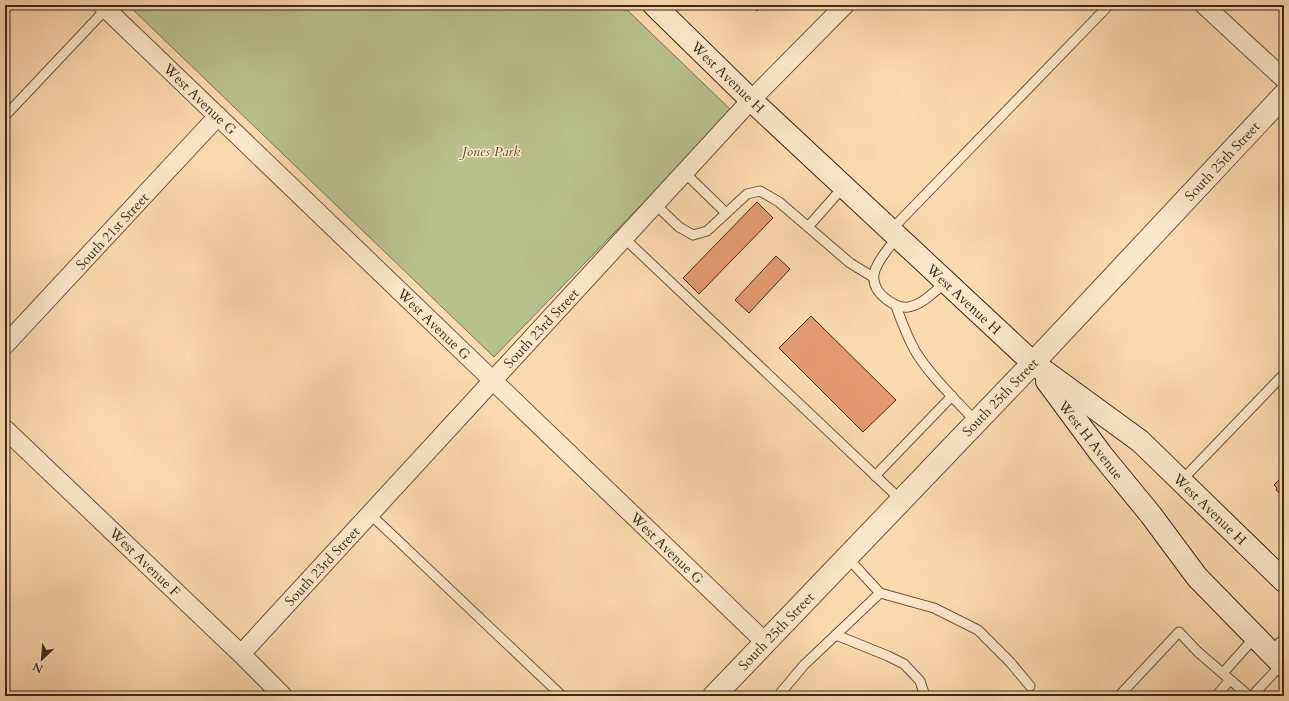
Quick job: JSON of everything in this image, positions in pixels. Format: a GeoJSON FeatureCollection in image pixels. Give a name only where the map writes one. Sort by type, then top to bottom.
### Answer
{"type":"FeatureCollection","features":[{"type":"Feature","properties":{"kind":"main road","name":"West Avenue H"},"geometry":{"type":"LineString","coordinates":[[654,5],[751,100],[1033,363],[1140,441],[1284,581]]}},
{"type":"Feature","properties":{"kind":"main road","name":"South 25th Street"},"geometry":{"type":"LineString","coordinates":[[714,696],[1033,363],[1284,95]]}},
{"type":"Feature","properties":{"kind":"main road","name":"West H Avenue"},"geometry":{"type":"LineString","coordinates":[[1033,363],[1101,454],[1151,515],[1197,577],[1255,637],[1281,658]]}},
{"type":"Feature","properties":{"kind":"street","name":"South 23rd Street"},"geometry":{"type":"LineString","coordinates":[[241,654],[751,100],[845,5]]}},
{"type":"Feature","properties":{"kind":"street"},"geometry":{"type":"LineString","coordinates":[[1204,5],[1284,79]]}},
{"type":"Feature","properties":{"kind":"street","name":"West Avenue G"},"geometry":{"type":"LineString","coordinates":[[104,7],[765,642]]}},
{"type":"Feature","properties":{"kind":"street","name":"South 21st Street"},"geometry":{"type":"LineString","coordinates":[[5,345],[218,116]]}},
{"type":"Feature","properties":{"kind":"street","name":"West Avenue F"},"geometry":{"type":"LineString","coordinates":[[5,430],[241,654],[283,696]]}},
{"type":"Feature","properties":{"kind":"lane"},"geometry":{"type":"LineString","coordinates":[[976,422],[930,371],[918,355],[907,336],[896,306],[883,296],[876,287],[873,277],[877,263],[894,233],[1109,5]]}},
{"type":"Feature","properties":{"kind":"lane"},"geometry":{"type":"LineString","coordinates":[[5,116],[104,7]]}},
{"type":"Feature","properties":{"kind":"lane"},"geometry":{"type":"LineString","coordinates":[[684,172],[726,213]]}},
{"type":"Feature","properties":{"kind":"lane"},"geometry":{"type":"LineString","coordinates":[[808,227],[844,186]]}},
{"type":"Feature","properties":{"kind":"lane"},"geometry":{"type":"LineString","coordinates":[[655,204],[679,227],[693,235],[707,231],[747,194],[760,191],[779,202],[850,262],[873,277]]}},
{"type":"Feature","properties":{"kind":"lane"},"geometry":{"type":"LineString","coordinates":[[624,238],[901,500]]}},
{"type":"Feature","properties":{"kind":"lane"},"geometry":{"type":"LineString","coordinates":[[896,306],[908,307],[919,303],[946,282]]}},
{"type":"Feature","properties":{"kind":"lane"},"geometry":{"type":"LineString","coordinates":[[1181,481],[1284,374]]}},
{"type":"Feature","properties":{"kind":"lane"},"geometry":{"type":"LineString","coordinates":[[875,476],[952,396]]}},
{"type":"Feature","properties":{"kind":"lane"},"geometry":{"type":"LineString","coordinates":[[370,514],[562,696]]}},
{"type":"Feature","properties":{"kind":"lane"},"geometry":{"type":"LineString","coordinates":[[847,557],[880,593],[934,608],[978,630],[1010,662],[1030,686]]}},
{"type":"Feature","properties":{"kind":"lane"},"geometry":{"type":"LineString","coordinates":[[778,696],[804,665],[880,593]]}},
{"type":"Feature","properties":{"kind":"lane"},"geometry":{"type":"LineString","coordinates":[[1118,696],[1179,632],[1198,652],[1250,696],[1281,658]]}},
{"type":"Feature","properties":{"kind":"lane"},"geometry":{"type":"LineString","coordinates":[[836,635],[904,664],[920,681],[925,696]]}},
{"type":"Feature","properties":{"kind":"lane"},"geometry":{"type":"LineString","coordinates":[[1223,673],[1255,637]]}},
{"type":"Feature","properties":{"kind":"lane"},"geometry":{"type":"LineString","coordinates":[[1216,696],[1230,680]]}},
{"type":"Feature","properties":{"kind":"green space","name":"Jones Park"},"geometry":{"type":"Polygon","coordinates":[[[128,5],[622,5],[732,111],[494,357],[128,5]]]}},
{"type":"Feature","properties":{"kind":"building"},"geometry":{"type":"Polygon","coordinates":[[[750,5],[762,5],[757,11],[750,5]]]}},
{"type":"Feature","properties":{"kind":"building"},"geometry":{"type":"Polygon","coordinates":[[[757,202],[773,218],[699,294],[683,278],[757,202]]]}},
{"type":"Feature","properties":{"kind":"building"},"geometry":{"type":"Polygon","coordinates":[[[776,256],[790,269],[749,313],[735,300],[776,256]]]}},
{"type":"Feature","properties":{"kind":"building"},"geometry":{"type":"Polygon","coordinates":[[[811,316],[896,400],[863,432],[779,348],[811,316]]]}},
{"type":"Feature","properties":{"kind":"building"},"geometry":{"type":"Polygon","coordinates":[[[1284,475],[1284,497],[1276,490],[1277,488],[1274,485],[1284,475]]]}}]}
